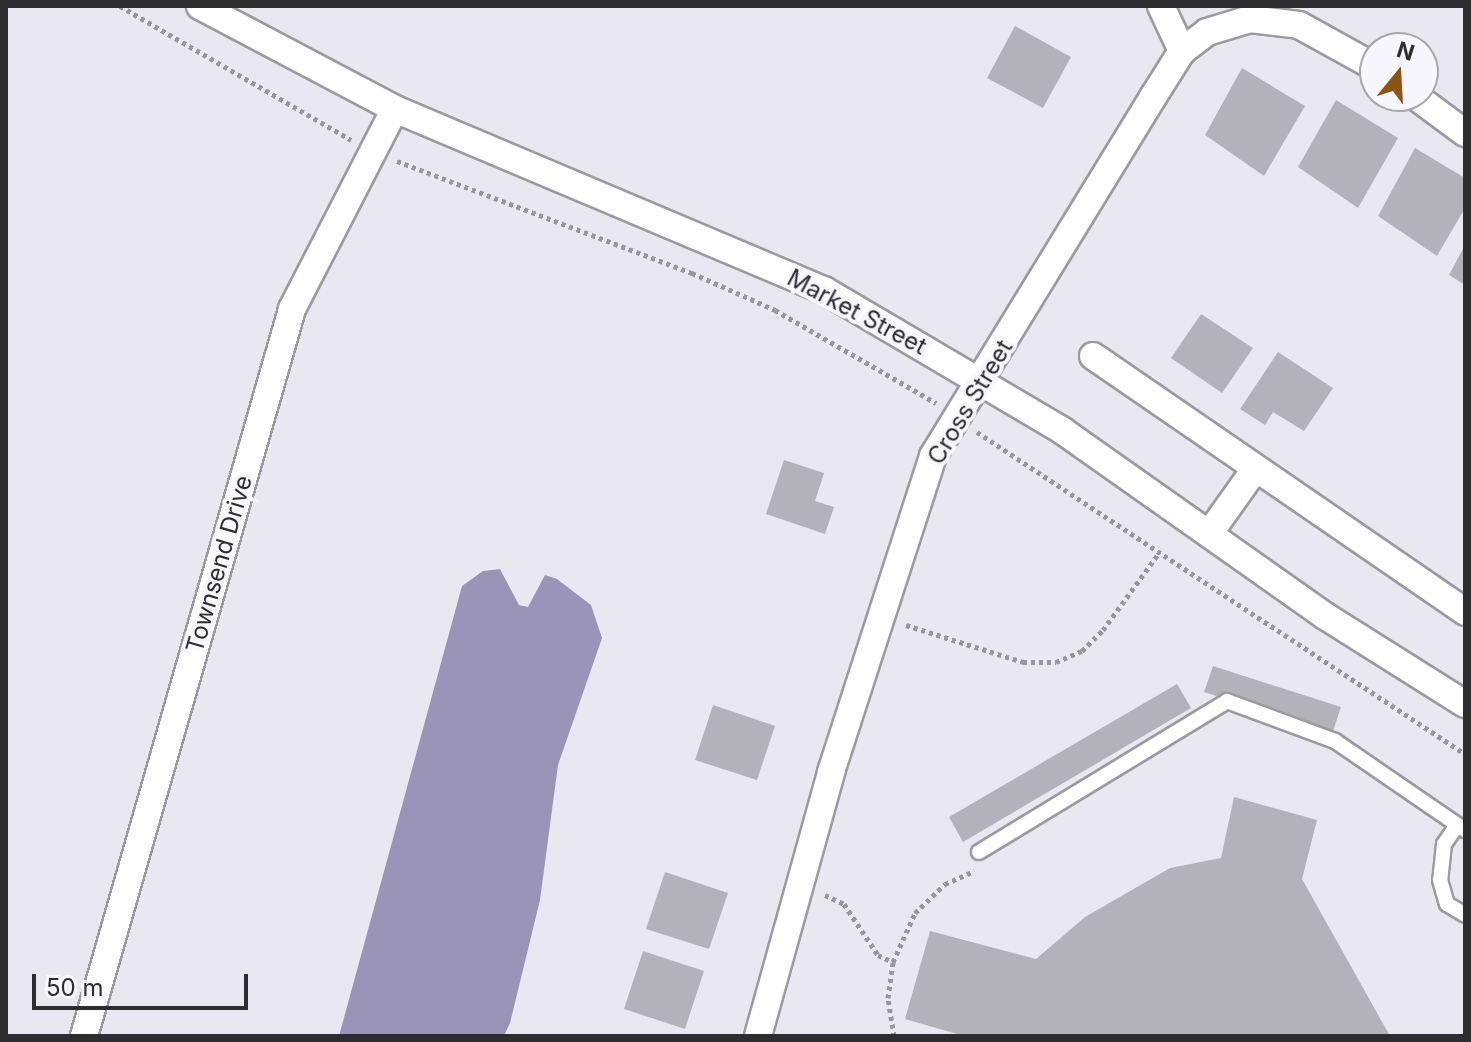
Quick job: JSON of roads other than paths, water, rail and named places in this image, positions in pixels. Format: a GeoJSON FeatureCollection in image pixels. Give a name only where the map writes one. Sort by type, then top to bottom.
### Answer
{"type":"FeatureCollection","features":[{"type":"Feature","properties":{"kind":"street","name":"Market Street"},"geometry":{"type":"LineString","coordinates":[[200,6],[395,109],[824,290],[983,381],[1465,704]]}},
{"type":"Feature","properties":{"kind":"street"},"geometry":{"type":"LineString","coordinates":[[1161,6],[1182,51]]}},
{"type":"Feature","properties":{"kind":"street","name":"Cross Street"},"geometry":{"type":"LineString","coordinates":[[758,1036],[879,614],[933,456],[983,381],[1182,51],[1207,32],[1248,13],[1299,25],[1359,58]]}},
{"type":"Feature","properties":{"kind":"street","name":"Townsend Drive"},"geometry":{"type":"LineString","coordinates":[[84,1036],[292,309],[395,109]]}},
{"type":"Feature","properties":{"kind":"street"},"geometry":{"type":"LineString","coordinates":[[1437,112],[1465,133]]}},
{"type":"Feature","properties":{"kind":"street"},"geometry":{"type":"LineString","coordinates":[[1093,356],[1253,472],[1465,612]]}},
{"type":"Feature","properties":{"kind":"street"},"geometry":{"type":"LineString","coordinates":[[1209,534],[1253,472]]}},
{"type":"Feature","properties":{"kind":"lane"},"geometry":{"type":"LineString","coordinates":[[979,852],[1227,701],[1335,741],[1461,827],[1444,844],[1440,880],[1447,904],[1465,915]]}}]}
